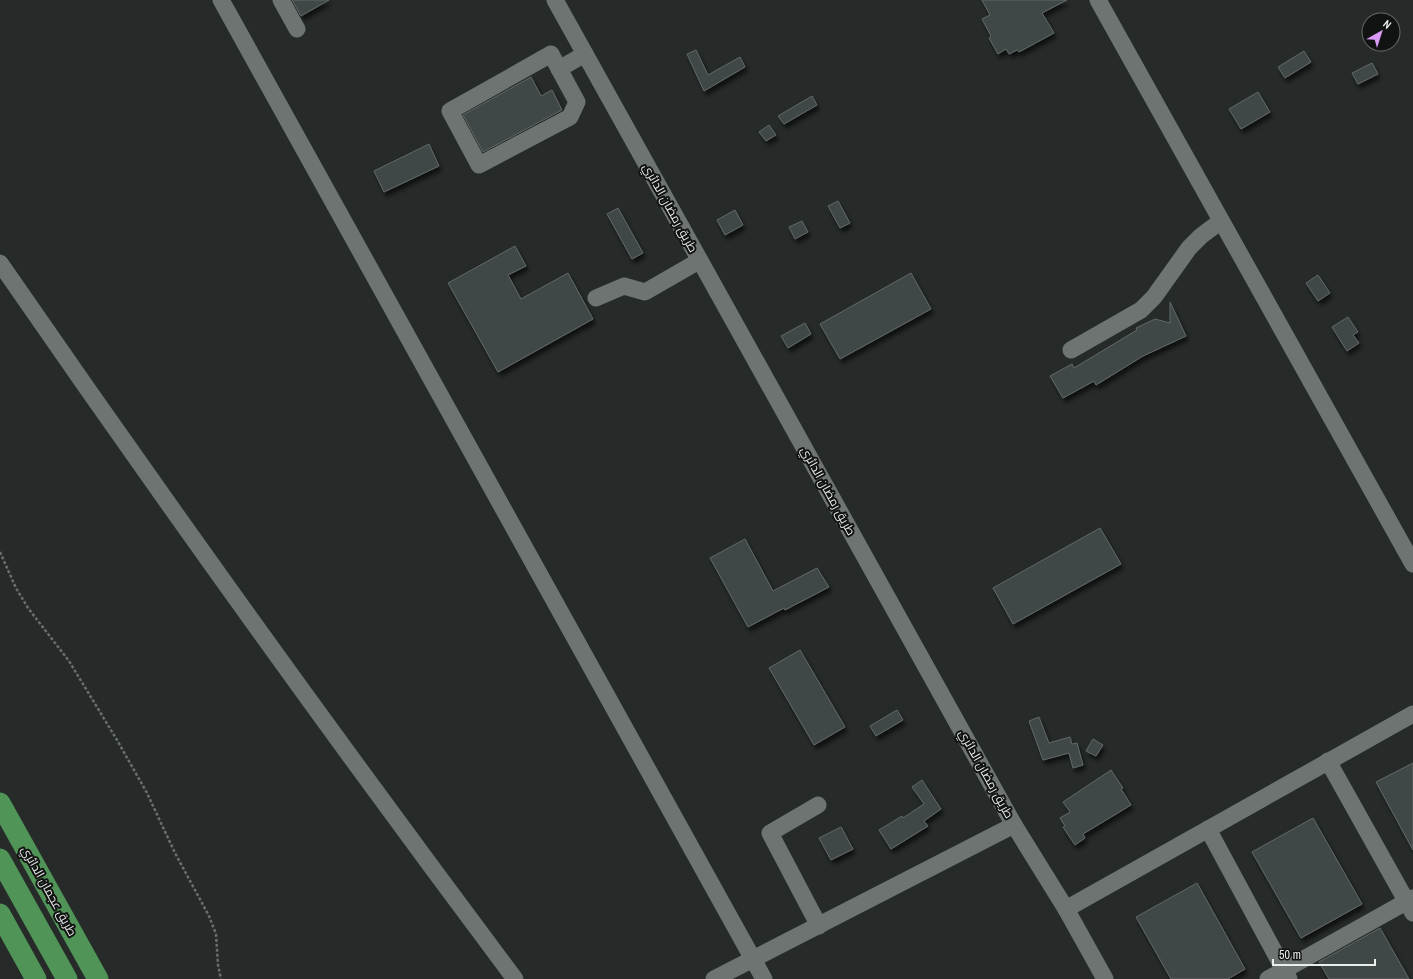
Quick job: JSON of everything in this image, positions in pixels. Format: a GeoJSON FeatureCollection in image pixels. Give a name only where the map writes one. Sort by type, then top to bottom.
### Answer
{"type":"FeatureCollection","features":[{"type":"Feature","properties":{"kind":"main road","name":"طريق عجمان الدائري"},"geometry":{"type":"LineString","coordinates":[[0,803],[98,979]]}},
{"type":"Feature","properties":{"kind":"main road"},"geometry":{"type":"LineString","coordinates":[[0,859],[67,979]]}},
{"type":"Feature","properties":{"kind":"main road"},"geometry":{"type":"LineString","coordinates":[[0,914],[36,979]]}},
{"type":"Feature","properties":{"kind":"street"},"geometry":{"type":"LineString","coordinates":[[221,0],[764,979]]}},
{"type":"Feature","properties":{"kind":"street"},"geometry":{"type":"LineString","coordinates":[[281,0],[297,29]]}},
{"type":"Feature","properties":{"kind":"street","name":"طريق رمضان الدائري"},"geometry":{"type":"LineString","coordinates":[[555,0],[1014,825],[1066,909],[1105,979]]}},
{"type":"Feature","properties":{"kind":"street"},"geometry":{"type":"LineString","coordinates":[[1098,0],[1413,564]]}},
{"type":"Feature","properties":{"kind":"street"},"geometry":{"type":"LineString","coordinates":[[551,54],[559,69],[577,102],[570,117],[479,165],[450,111],[551,54]]}},
{"type":"Feature","properties":{"kind":"street"},"geometry":{"type":"LineString","coordinates":[[559,69],[585,54]]}},
{"type":"Feature","properties":{"kind":"street"},"geometry":{"type":"LineString","coordinates":[[1071,350],[1141,310],[1154,297],[1189,248],[1221,220]]}},
{"type":"Feature","properties":{"kind":"street"},"geometry":{"type":"LineString","coordinates":[[596,298],[624,286],[645,292],[699,261]]}},
{"type":"Feature","properties":{"kind":"street"},"geometry":{"type":"LineString","coordinates":[[0,263],[223,580],[431,867],[515,979]]}},
{"type":"Feature","properties":{"kind":"street"},"geometry":{"type":"LineString","coordinates":[[1066,909],[1413,714]]}},
{"type":"Feature","properties":{"kind":"street"},"geometry":{"type":"LineString","coordinates":[[1268,979],[1287,974],[1411,905],[1328,761]]}},
{"type":"Feature","properties":{"kind":"street"},"geometry":{"type":"LineString","coordinates":[[818,805],[770,833],[819,926]]}},
{"type":"Feature","properties":{"kind":"street"},"geometry":{"type":"LineString","coordinates":[[714,979],[1014,825]]}},
{"type":"Feature","properties":{"kind":"street"},"geometry":{"type":"LineString","coordinates":[[1208,829],[1287,974]]}},
{"type":"Feature","properties":{"kind":"path"},"geometry":{"type":"LineString","coordinates":[[0,552],[16,588],[28,608],[69,661],[147,793],[174,853],[210,916],[216,934],[218,965],[221,979]]}},
{"type":"Feature","properties":{"kind":"building"},"geometry":{"type":"Polygon","coordinates":[[[292,0],[329,0],[301,16],[292,0]]]}},
{"type":"Feature","properties":{"kind":"building"},"geometry":{"type":"Polygon","coordinates":[[[982,0],[1067,0],[1042,13],[1054,33],[1019,52],[1017,50],[1009,54],[1006,49],[998,54],[989,38],[991,36],[982,19],[990,15],[982,0]]]}},
{"type":"Feature","properties":{"kind":"building"},"geometry":{"type":"Polygon","coordinates":[[[696,50],[708,75],[740,57],[745,67],[704,91],[687,54],[696,50]]]}},
{"type":"Feature","properties":{"kind":"building"},"geometry":{"type":"Polygon","coordinates":[[[1304,51],[1311,62],[1285,78],[1278,67],[1304,51]]]}},
{"type":"Feature","properties":{"kind":"building"},"geometry":{"type":"Polygon","coordinates":[[[1372,63],[1378,74],[1358,84],[1352,73],[1372,63]]]}},
{"type":"Feature","properties":{"kind":"building"},"geometry":{"type":"Polygon","coordinates":[[[531,77],[541,96],[552,90],[562,110],[483,152],[463,115],[531,77]]]}},
{"type":"Feature","properties":{"kind":"building"},"geometry":{"type":"Polygon","coordinates":[[[1258,92],[1270,112],[1241,129],[1229,109],[1258,92]]]}},
{"type":"Feature","properties":{"kind":"building"},"geometry":{"type":"Polygon","coordinates":[[[812,96],[817,105],[784,124],[778,116],[812,96]]]}},
{"type":"Feature","properties":{"kind":"building"},"geometry":{"type":"Polygon","coordinates":[[[769,125],[776,135],[766,141],[759,132],[769,125]]]}},
{"type":"Feature","properties":{"kind":"building"},"geometry":{"type":"Polygon","coordinates":[[[429,144],[439,166],[384,192],[374,171],[429,144]]]}},
{"type":"Feature","properties":{"kind":"building"},"geometry":{"type":"Polygon","coordinates":[[[838,201],[850,223],[840,228],[828,206],[838,201]]]}},
{"type":"Feature","properties":{"kind":"building"},"geometry":{"type":"Polygon","coordinates":[[[618,208],[643,253],[632,259],[607,214],[618,208]]]}},
{"type":"Feature","properties":{"kind":"building"},"geometry":{"type":"Polygon","coordinates":[[[735,210],[743,225],[725,235],[717,220],[735,210]]]}},
{"type":"Feature","properties":{"kind":"building"},"geometry":{"type":"Polygon","coordinates":[[[802,221],[808,232],[795,239],[789,227],[802,221]]]}},
{"type":"Feature","properties":{"kind":"building"},"geometry":{"type":"Polygon","coordinates":[[[515,246],[526,266],[508,275],[521,299],[568,273],[593,319],[498,372],[448,283],[515,246]]]}},
{"type":"Feature","properties":{"kind":"building"},"geometry":{"type":"Polygon","coordinates":[[[911,273],[931,309],[840,359],[820,324],[911,273]]]}},
{"type":"Feature","properties":{"kind":"building"},"geometry":{"type":"Polygon","coordinates":[[[1318,275],[1330,293],[1318,301],[1306,283],[1318,275]]]}},
{"type":"Feature","properties":{"kind":"building"},"geometry":{"type":"Polygon","coordinates":[[[1170,302],[1186,336],[1143,356],[1096,385],[1094,381],[1063,398],[1050,376],[1072,364],[1074,368],[1137,330],[1136,328],[1155,319],[1170,323],[1170,302]]]}},
{"type":"Feature","properties":{"kind":"building"},"geometry":{"type":"Polygon","coordinates":[[[1348,317],[1358,332],[1353,335],[1359,343],[1347,351],[1332,327],[1348,317]]]}},
{"type":"Feature","properties":{"kind":"building"},"geometry":{"type":"Polygon","coordinates":[[[805,323],[811,334],[788,348],[781,336],[805,323]]]}},
{"type":"Feature","properties":{"kind":"building"},"geometry":{"type":"Polygon","coordinates":[[[1100,528],[1121,564],[1013,624],[993,588],[1100,528]]]}},
{"type":"Feature","properties":{"kind":"building"},"geometry":{"type":"Polygon","coordinates":[[[745,539],[773,591],[817,568],[829,587],[748,627],[710,558],[745,539]]]}},
{"type":"Feature","properties":{"kind":"building"},"geometry":{"type":"Polygon","coordinates":[[[800,650],[845,727],[814,745],[769,668],[800,650]]]}},
{"type":"Feature","properties":{"kind":"building"},"geometry":{"type":"Polygon","coordinates":[[[897,710],[903,720],[876,736],[870,726],[897,710]]]}},
{"type":"Feature","properties":{"kind":"building"},"geometry":{"type":"Polygon","coordinates":[[[1039,717],[1049,743],[1070,737],[1072,744],[1077,743],[1083,765],[1073,768],[1069,753],[1043,760],[1029,721],[1039,717]]]}},
{"type":"Feature","properties":{"kind":"building"},"geometry":{"type":"Polygon","coordinates":[[[1093,739],[1103,745],[1096,756],[1086,751],[1093,739]]]}},
{"type":"Feature","properties":{"kind":"building"},"geometry":{"type":"Polygon","coordinates":[[[1413,763],[1413,850],[1376,782],[1413,763]]]}},
{"type":"Feature","properties":{"kind":"building"},"geometry":{"type":"Polygon","coordinates":[[[1111,770],[1123,788],[1121,789],[1131,805],[1083,834],[1085,838],[1075,845],[1063,827],[1065,826],[1060,818],[1070,812],[1063,802],[1111,770]]]}},
{"type":"Feature","properties":{"kind":"building"},"geometry":{"type":"Polygon","coordinates":[[[922,780],[941,809],[924,821],[928,826],[891,849],[879,830],[902,816],[903,818],[924,804],[912,787],[922,780]]]}},
{"type":"Feature","properties":{"kind":"building"},"geometry":{"type":"Polygon","coordinates":[[[1313,818],[1362,904],[1301,938],[1252,852],[1313,818]]]}},
{"type":"Feature","properties":{"kind":"building"},"geometry":{"type":"Polygon","coordinates":[[[841,827],[853,849],[831,860],[819,838],[841,827]]]}},
{"type":"Feature","properties":{"kind":"building"},"geometry":{"type":"Polygon","coordinates":[[[1197,883],[1245,969],[1228,979],[1171,979],[1136,917],[1197,883]]]}},
{"type":"Feature","properties":{"kind":"building"},"geometry":{"type":"Polygon","coordinates":[[[1380,928],[1409,979],[1329,979],[1319,962],[1380,928]]]}}]}
